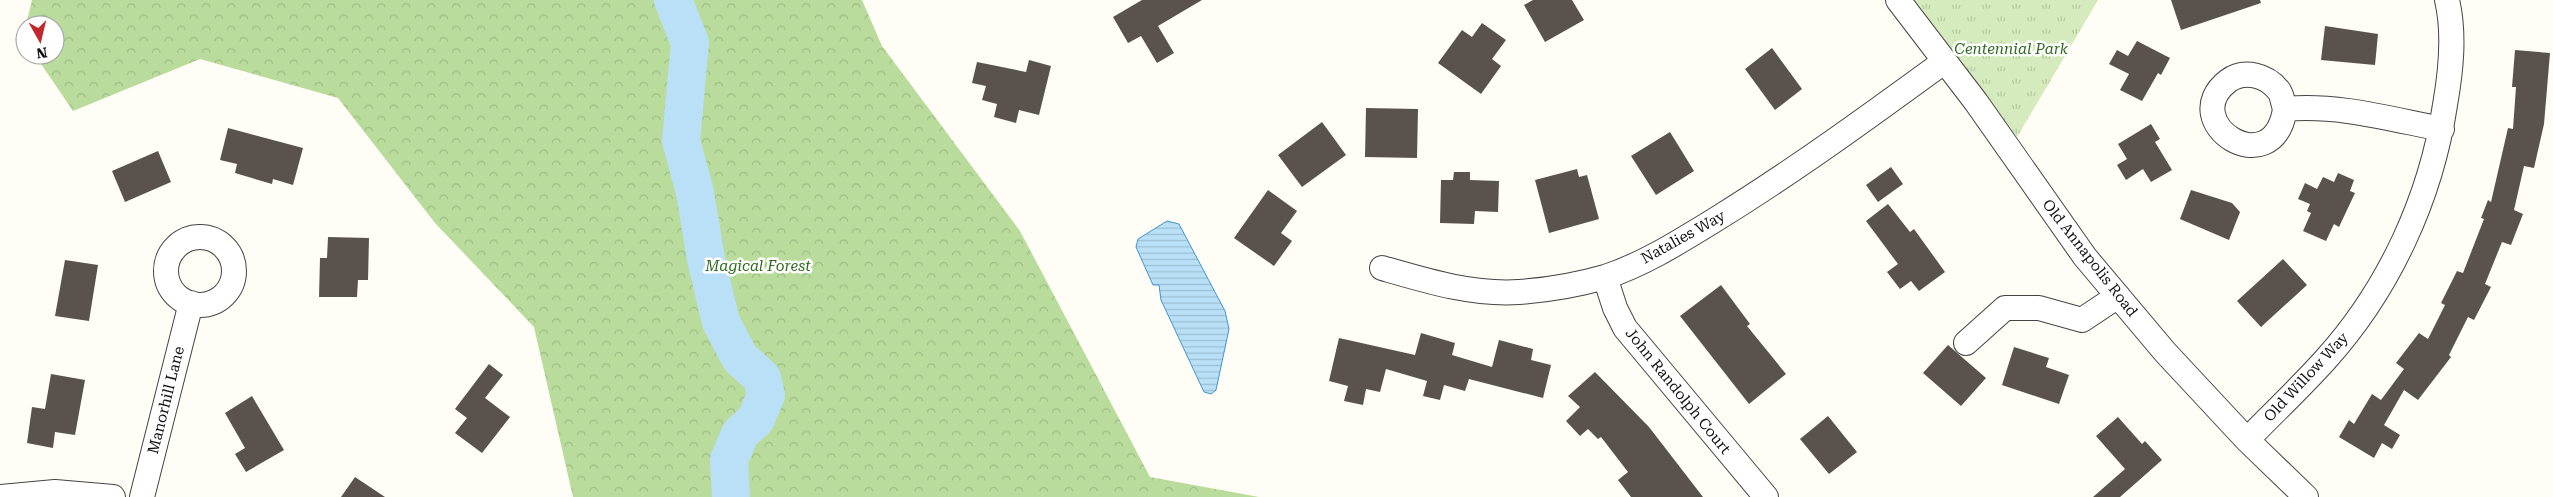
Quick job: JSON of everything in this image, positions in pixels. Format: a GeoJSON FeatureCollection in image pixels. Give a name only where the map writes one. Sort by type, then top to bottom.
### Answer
{"type":"FeatureCollection","features":[{"type":"Feature","properties":{"kind":"street","name":"Old Annapolis Road"},"geometry":{"type":"LineString","coordinates":[[1898,0],[1945,61],[2085,257],[2165,352],[2247,440],[2306,497]]}},
{"type":"Feature","properties":{"kind":"street","name":"Old Willow Way"},"geometry":{"type":"LineString","coordinates":[[2247,440],[2327,358],[2360,316],[2387,273],[2412,223],[2430,178],[2442,129],[2449,81],[2451,32],[2447,0]]}},
{"type":"Feature","properties":{"kind":"street","name":"Natalies Way"},"geometry":{"type":"LineString","coordinates":[[1382,268],[1439,285],[1480,291],[1518,292],[1565,286],[1606,276],[1665,250],[1756,195],[1801,166],[1945,61]]}},
{"type":"Feature","properties":{"kind":"street"},"geometry":{"type":"LineString","coordinates":[[2285,109],[2313,106],[2338,109],[2442,129]]}},
{"type":"Feature","properties":{"kind":"street","name":"John Randolph Court"},"geometry":{"type":"LineString","coordinates":[[1606,276],[1615,308],[1625,328],[1766,497]]}},
{"type":"Feature","properties":{"kind":"street"},"geometry":{"type":"LineString","coordinates":[[1966,343],[2005,308],[2040,308],[2082,320],[2118,296]]}},
{"type":"Feature","properties":{"kind":"street","name":"Manorhill Lane"},"geometry":{"type":"LineString","coordinates":[[142,497],[191,303]]}},
{"type":"Feature","properties":{"kind":"street"},"geometry":{"type":"LineString","coordinates":[[1,497],[55,492],[113,497]]}},
{"type":"Feature","properties":{"kind":"green space","name":"Magical Forest"},"geometry":{"type":"Polygon","coordinates":[[[32,0],[862,0],[882,46],[1020,231],[1150,477],[1259,497],[573,497],[534,327],[435,223],[338,98],[200,59],[73,111],[42,65],[65,65],[65,15],[28,15],[32,0]]]}},
{"type":"Feature","properties":{"kind":"green space","name":"Centennial Park"},"geometry":{"type":"Polygon","coordinates":[[[1910,0],[2098,0],[2017,137],[1910,0]]]}},
{"type":"Feature","properties":{"kind":"water"},"geometry":{"type":"Polygon","coordinates":[[[1167,221],[1179,224],[1225,311],[1229,329],[1216,390],[1211,394],[1204,392],[1161,300],[1159,285],[1153,285],[1136,247],[1138,239],[1167,221]]]}},
{"type":"Feature","properties":{"kind":"building"},"geometry":{"type":"Polygon","coordinates":[[[1142,0],[1202,0],[1158,26],[1174,53],[1157,63],[1141,36],[1128,43],[1113,17],[1142,0]]]}},
{"type":"Feature","properties":{"kind":"building"},"geometry":{"type":"Polygon","coordinates":[[[1533,0],[1572,0],[1584,20],[1545,42],[1524,5],[1533,0]]]}},
{"type":"Feature","properties":{"kind":"building"},"geometry":{"type":"Polygon","coordinates":[[[2171,0],[2260,0],[2261,3],[2181,30],[2171,0]]]}},
{"type":"Feature","properties":{"kind":"building"},"geometry":{"type":"Polygon","coordinates":[[[1482,23],[1506,40],[1492,59],[1501,66],[1481,94],[1438,63],[1462,30],[1472,37],[1482,23]]]}},
{"type":"Feature","properties":{"kind":"building"},"geometry":{"type":"Polygon","coordinates":[[[2325,26],[2378,34],[2375,65],[2321,60],[2325,26]]]}},
{"type":"Feature","properties":{"kind":"building"},"geometry":{"type":"Polygon","coordinates":[[[2137,41],[2170,58],[2161,75],[2158,73],[2142,101],[2120,90],[2129,74],[2109,64],[2117,50],[2128,56],[2137,41]]]}},
{"type":"Feature","properties":{"kind":"building"},"geometry":{"type":"Polygon","coordinates":[[[1772,48],[1802,89],[1775,110],[1745,69],[1772,48]]]}},
{"type":"Feature","properties":{"kind":"building"},"geometry":{"type":"Polygon","coordinates":[[[2515,50],[2550,53],[2544,124],[2534,168],[2524,166],[2514,210],[2523,214],[2511,245],[2502,242],[2485,284],[2491,287],[2474,320],[2468,317],[2449,355],[2451,357],[2418,400],[2404,390],[2384,425],[2400,435],[2392,449],[2382,443],[2374,458],[2339,437],[2349,420],[2354,424],[2372,394],[2381,400],[2404,369],[2396,363],[2419,333],[2428,339],[2445,305],[2441,303],[2457,271],[2463,273],[2484,219],[2481,218],[2488,200],[2491,202],[2508,128],[2513,129],[2516,87],[2512,87],[2515,50]]]}},
{"type":"Feature","properties":{"kind":"building"},"geometry":{"type":"Polygon","coordinates":[[[1029,60],[1051,66],[1039,115],[1019,110],[1016,123],[994,117],[997,104],[982,100],[986,86],[972,83],[977,62],[1026,72],[1029,60]]]}},
{"type":"Feature","properties":{"kind":"building"},"geometry":{"type":"Polygon","coordinates":[[[1366,108],[1418,109],[1417,158],[1365,157],[1366,108]]]}},
{"type":"Feature","properties":{"kind":"building"},"geometry":{"type":"Polygon","coordinates":[[[1322,122],[1346,155],[1302,187],[1278,155],[1322,122]]]}},
{"type":"Feature","properties":{"kind":"building"},"geometry":{"type":"Polygon","coordinates":[[[2151,124],[2160,139],[2155,142],[2172,170],[2151,182],[2143,169],[2126,180],[2117,165],[2127,159],[2118,144],[2151,124]]]}},
{"type":"Feature","properties":{"kind":"building"},"geometry":{"type":"Polygon","coordinates":[[[228,128],[303,148],[293,185],[273,179],[272,184],[235,173],[237,164],[220,160],[228,128]]]}},
{"type":"Feature","properties":{"kind":"building"},"geometry":{"type":"Polygon","coordinates":[[[1670,132],[1694,171],[1656,195],[1631,156],[1670,132]]]}},
{"type":"Feature","properties":{"kind":"building"},"geometry":{"type":"Polygon","coordinates":[[[158,151],[171,182],[125,202],[112,171],[158,151]]]}},
{"type":"Feature","properties":{"kind":"building"},"geometry":{"type":"Polygon","coordinates":[[[1891,167],[1903,184],[1878,202],[1866,185],[1891,167]]]}},
{"type":"Feature","properties":{"kind":"building"},"geometry":{"type":"Polygon","coordinates":[[[1577,169],[1579,177],[1587,175],[1599,219],[1549,233],[1535,180],[1577,169]]]}},
{"type":"Feature","properties":{"kind":"building"},"geometry":{"type":"Polygon","coordinates":[[[1454,172],[1470,172],[1470,180],[1499,181],[1498,212],[1475,211],[1474,224],[1440,223],[1441,180],[1453,180],[1454,172]]]}},
{"type":"Feature","properties":{"kind":"building"},"geometry":{"type":"Polygon","coordinates":[[[2338,173],[2354,180],[2350,191],[2355,193],[2339,227],[2334,224],[2326,241],[2303,231],[2311,213],[2307,211],[2310,204],[2298,199],[2305,183],[2317,189],[2323,177],[2334,182],[2338,173]]]}},
{"type":"Feature","properties":{"kind":"building"},"geometry":{"type":"Polygon","coordinates":[[[1268,190],[1297,211],[1281,233],[1292,241],[1274,266],[1234,238],[1268,190]]]}},
{"type":"Feature","properties":{"kind":"building"},"geometry":{"type":"Polygon","coordinates":[[[2191,190],[2232,203],[2240,212],[2229,240],[2180,219],[2191,190]]]}},
{"type":"Feature","properties":{"kind":"building"},"geometry":{"type":"Polygon","coordinates":[[[1888,204],[1910,232],[1914,229],[1945,272],[1919,291],[1911,281],[1900,289],[1887,272],[1898,264],[1866,221],[1888,204]]]}},
{"type":"Feature","properties":{"kind":"building"},"geometry":{"type":"Polygon","coordinates":[[[328,237],[369,238],[368,280],[358,280],[357,297],[319,297],[320,258],[327,258],[328,237]]]}},
{"type":"Feature","properties":{"kind":"building"},"geometry":{"type":"Polygon","coordinates":[[[2283,259],[2307,285],[2261,327],[2237,301],[2283,259]]]}},
{"type":"Feature","properties":{"kind":"building"},"geometry":{"type":"Polygon","coordinates":[[[65,260],[98,265],[89,321],[55,316],[65,260]]]}},
{"type":"Feature","properties":{"kind":"building"},"geometry":{"type":"Polygon","coordinates":[[[1721,285],[1750,324],[1747,326],[1786,374],[1749,404],[1680,316],[1721,285]]]}},
{"type":"Feature","properties":{"kind":"building"},"geometry":{"type":"Polygon","coordinates":[[[1421,333],[1455,343],[1452,355],[1492,367],[1499,340],[1533,349],[1531,360],[1551,365],[1543,398],[1469,379],[1465,391],[1444,385],[1440,400],[1423,396],[1427,381],[1386,369],[1380,392],[1366,389],[1363,405],[1344,401],[1348,386],[1329,381],[1339,338],[1415,355],[1421,333]]]}},
{"type":"Feature","properties":{"kind":"building"},"geometry":{"type":"Polygon","coordinates":[[[1948,345],[1986,378],[1961,406],[1923,373],[1948,345]]]}},
{"type":"Feature","properties":{"kind":"building"},"geometry":{"type":"Polygon","coordinates":[[[2014,347],[2049,358],[2046,367],[2069,375],[2059,404],[2002,385],[2014,347]]]}},
{"type":"Feature","properties":{"kind":"building"},"geometry":{"type":"Polygon","coordinates":[[[489,364],[503,375],[485,398],[510,417],[482,453],[455,433],[467,418],[455,409],[489,364]]]}},
{"type":"Feature","properties":{"kind":"building"},"geometry":{"type":"Polygon","coordinates":[[[1595,372],[1649,427],[1703,497],[1631,497],[1618,480],[1628,472],[1601,437],[1598,439],[1588,429],[1580,436],[1566,421],[1580,407],[1568,396],[1595,372]]]}},
{"type":"Feature","properties":{"kind":"building"},"geometry":{"type":"Polygon","coordinates":[[[51,374],[85,380],[75,435],[55,432],[53,448],[27,443],[32,407],[45,409],[51,374]]]}},
{"type":"Feature","properties":{"kind":"building"},"geometry":{"type":"Polygon","coordinates":[[[252,396],[284,450],[246,472],[235,454],[245,448],[225,413],[252,396]]]}},
{"type":"Feature","properties":{"kind":"building"},"geometry":{"type":"Polygon","coordinates":[[[1828,416],[1857,452],[1829,474],[1800,439],[1828,416]]]}},
{"type":"Feature","properties":{"kind":"building"},"geometry":{"type":"Polygon","coordinates":[[[2118,417],[2142,444],[2145,441],[2162,460],[2120,497],[2093,497],[2125,469],[2096,436],[2118,417]]]}},
{"type":"Feature","properties":{"kind":"building"},"geometry":{"type":"Polygon","coordinates":[[[355,477],[385,497],[341,497],[355,477]]]}},
{"type":"Feature","properties":{"kind":"waterway"},"geometry":{"type":"LineString","coordinates":[[673,0],[690,43],[681,141],[695,192],[706,259],[721,322],[740,358],[762,378],[766,395],[756,419],[740,434],[729,460],[731,497]]}}]}
